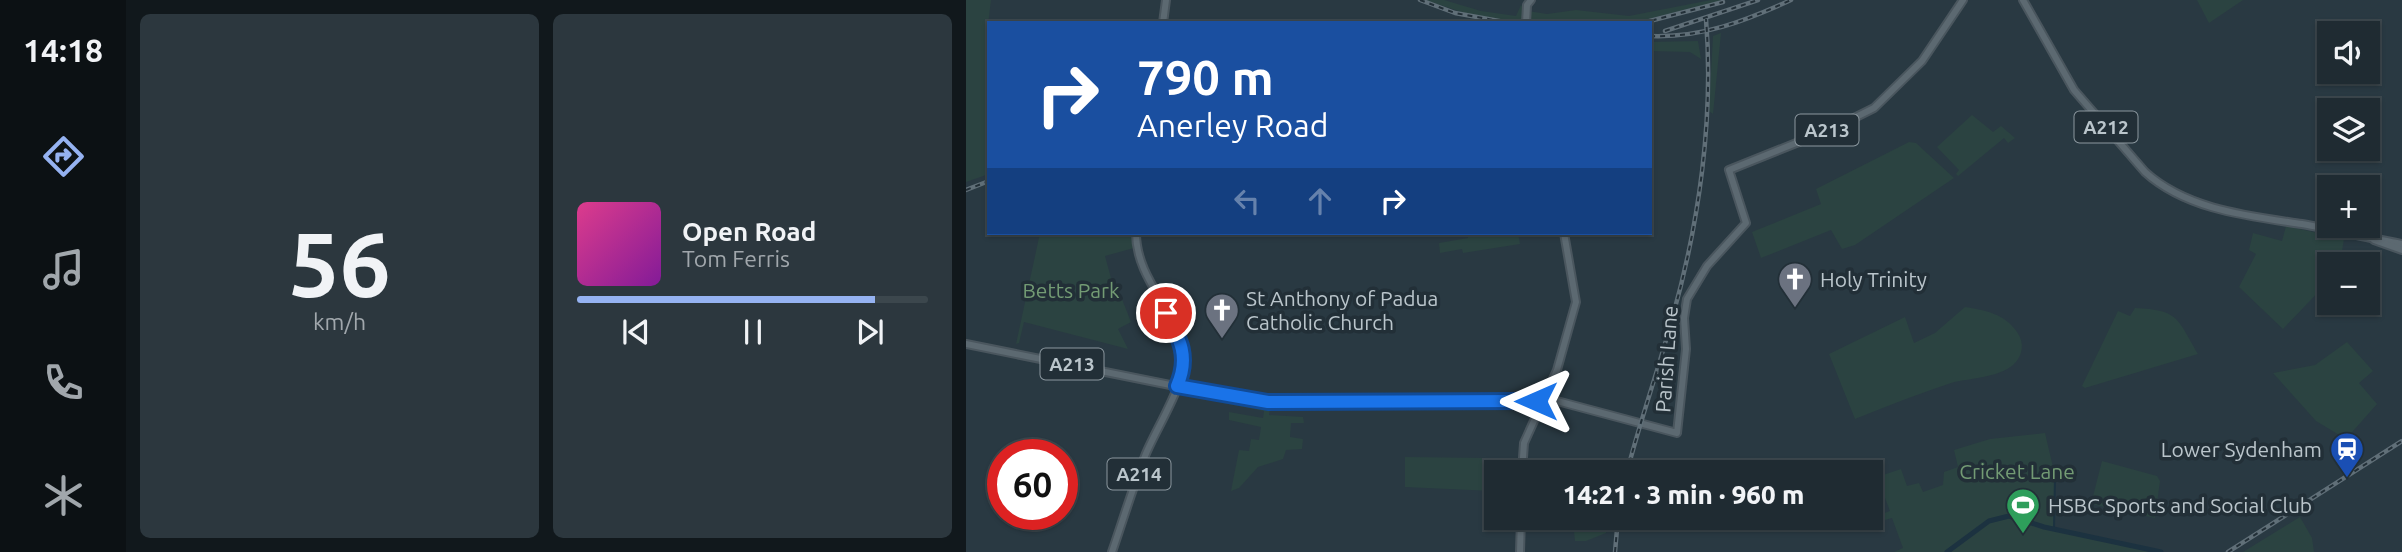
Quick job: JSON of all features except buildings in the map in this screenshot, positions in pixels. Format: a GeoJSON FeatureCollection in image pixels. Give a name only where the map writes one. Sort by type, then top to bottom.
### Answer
{"type":"FeatureCollection","features":[{"type":"Feature","properties":{"kind":"main road"},"geometry":{"type":"LineString","coordinates":[[1163,21],[1166,0]]}},
{"type":"Feature","properties":{"kind":"main road","name":"Parish Lane"},"geometry":{"type":"LineString","coordinates":[[1543,401],[1580,405],[1676,433],[1686,349],[1684,318],[1687,299],[1707,266],[1746,223],[1729,170],[1836,127],[1874,107],[1922,61],[1963,0]]}},
{"type":"Feature","properties":{"kind":"main road","name":"A212"},"geometry":{"type":"LineString","coordinates":[[2023,0],[2074,90],[2154,180],[2188,199],[2222,210],[2402,244]]}},
{"type":"Feature","properties":{"kind":"main road"},"geometry":{"type":"LineString","coordinates":[[1526,21],[1529,2]]}},
{"type":"Feature","properties":{"kind":"main road","name":"A214"},"geometry":{"type":"LineString","coordinates":[[1112,552],[1145,457],[1184,365],[1183,348],[1146,273],[1136,235]]}},
{"type":"Feature","properties":{"kind":"main road"},"geometry":{"type":"LineString","coordinates":[[1523,460],[1524,443],[1557,370],[1576,303],[1564,235]]}},
{"type":"Feature","properties":{"kind":"main road","name":"A212"},"geometry":{"type":"LineString","coordinates":[[2372,239],[2402,250]]}},
{"type":"Feature","properties":{"kind":"main road","name":"A213"},"geometry":{"type":"LineString","coordinates":[[966,344],[1268,402],[1543,401]]}},
{"type":"Feature","properties":{"kind":"main road"},"geometry":{"type":"LineString","coordinates":[[1520,552],[1521,530]]}},
{"type":"Feature","properties":{"kind":"green space"},"geometry":{"type":"Polygon","coordinates":[[[966,0],[991,0],[985,50],[987,175],[966,182],[966,0]]]}},
{"type":"Feature","properties":{"kind":"green space"},"geometry":{"type":"Polygon","coordinates":[[[1425,0],[1444,0],[1481,11],[1516,16],[1521,5],[1523,7],[1522,21],[1474,16],[1425,0]]]}},
{"type":"Feature","properties":{"kind":"green space"},"geometry":{"type":"Polygon","coordinates":[[[1723,0],[1641,21],[1529,21],[1528,11],[1547,14],[1576,10],[1629,16],[1723,0]]]}},
{"type":"Feature","properties":{"kind":"green space"},"geometry":{"type":"Polygon","coordinates":[[[2197,0],[2243,0],[2209,23],[2197,0]]]}},
{"type":"Feature","properties":{"kind":"green space"},"geometry":{"type":"Polygon","coordinates":[[[1721,33],[1713,114],[1709,111],[1713,36],[1721,33]]]}},
{"type":"Feature","properties":{"kind":"green space"},"geometry":{"type":"Polygon","coordinates":[[[1698,41],[1701,59],[1690,52],[1652,51],[1652,42],[1698,41]]]}},
{"type":"Feature","properties":{"kind":"green space"},"geometry":{"type":"Polygon","coordinates":[[[1972,115],[1993,132],[2001,126],[2015,138],[2008,143],[2004,138],[1958,176],[1956,174],[1959,170],[1937,147],[1972,115]]]}},
{"type":"Feature","properties":{"kind":"green space"},"geometry":{"type":"Polygon","coordinates":[[[1909,142],[1916,143],[1954,178],[1855,245],[1842,249],[1831,230],[1761,258],[1752,232],[1821,204],[1816,189],[1909,142]]]}},
{"type":"Feature","properties":{"kind":"green space"},"geometry":{"type":"Polygon","coordinates":[[[2286,226],[2317,233],[2317,238],[2344,239],[2342,252],[2317,252],[2317,294],[2283,329],[2239,287],[2256,254],[2249,250],[2253,233],[2282,241],[2286,226]]]}},
{"type":"Feature","properties":{"kind":"green space","name":"Betts Park"},"geometry":{"type":"Polygon","coordinates":[[[1040,235],[1131,235],[1134,248],[1105,256],[1114,289],[1118,289],[1131,322],[1118,329],[1128,349],[1024,322],[1019,343],[1016,344],[1040,235]]]}},
{"type":"Feature","properties":{"kind":"green space"},"geometry":{"type":"Polygon","coordinates":[[[1467,235],[1518,235],[1520,244],[1463,253],[1462,249],[1440,253],[1439,243],[1468,238],[1467,235]]]}},
{"type":"Feature","properties":{"kind":"green space"},"geometry":{"type":"Polygon","coordinates":[[[1965,307],[1994,314],[2012,326],[2020,336],[2022,345],[2019,358],[2013,365],[1992,375],[1939,387],[1855,419],[1829,354],[1905,317],[1914,343],[1935,333],[1965,307]]]}},
{"type":"Feature","properties":{"kind":"green space"},"geometry":{"type":"Polygon","coordinates":[[[2135,308],[2160,311],[2175,318],[2198,354],[2085,388],[2082,386],[2118,311],[2130,316],[2135,308]]]}},
{"type":"Feature","properties":{"kind":"green space"},"geometry":{"type":"Polygon","coordinates":[[[2347,342],[2373,371],[2359,383],[2377,404],[2346,439],[2316,421],[2273,373],[2315,365],[2347,342]]]}},
{"type":"Feature","properties":{"kind":"green space"},"geometry":{"type":"Polygon","coordinates":[[[1224,399],[1268,405],[1301,404],[1301,410],[1270,408],[1269,415],[1303,417],[1304,423],[1291,423],[1290,437],[1303,439],[1302,449],[1286,450],[1283,459],[1258,467],[1239,488],[1231,491],[1239,450],[1249,451],[1251,439],[1259,440],[1261,427],[1229,420],[1229,412],[1263,418],[1264,411],[1223,403],[1224,399]]]}},
{"type":"Feature","properties":{"kind":"green space","name":"Cricket Lane"},"geometry":{"type":"Polygon","coordinates":[[[2045,433],[2053,467],[2056,468],[2053,530],[2151,552],[1894,552],[1903,548],[1892,518],[1883,521],[1883,514],[1890,511],[1883,493],[1883,475],[1901,469],[1907,486],[1919,483],[1923,492],[1943,485],[1944,472],[1958,467],[1954,450],[1990,439],[2045,433]]]}},
{"type":"Feature","properties":{"kind":"green space"},"geometry":{"type":"Polygon","coordinates":[[[1405,457],[1486,458],[1484,491],[1405,487],[1405,457]]]}},
{"type":"Feature","properties":{"kind":"green space"},"geometry":{"type":"Polygon","coordinates":[[[2102,461],[2157,476],[2160,481],[2155,518],[2091,504],[2102,461]]]}},
{"type":"Feature","properties":{"kind":"green space"},"geometry":{"type":"Polygon","coordinates":[[[2300,517],[2312,538],[2314,552],[2243,552],[2300,517]]]}},
{"type":"Feature","properties":{"kind":"green space"},"geometry":{"type":"Polygon","coordinates":[[[1606,530],[1606,533],[1586,541],[1575,541],[1574,531],[1560,531],[1606,530]]]}},
{"type":"Feature","properties":{"kind":"waterway"},"geometry":{"type":"LineString","coordinates":[[2054,529],[2055,478]]}},
{"type":"Feature","properties":{"kind":"waterway"},"geometry":{"type":"LineString","coordinates":[[1947,552],[1989,521],[2009,516],[2044,527],[2161,552]]}},
{"type":"Feature","properties":{"kind":"railway"},"geometry":{"type":"LineString","coordinates":[[1420,0],[1455,13],[1499,21]]}},
{"type":"Feature","properties":{"kind":"railway"},"geometry":{"type":"LineString","coordinates":[[1665,31],[1758,0]]}},
{"type":"Feature","properties":{"kind":"railway"},"geometry":{"type":"LineString","coordinates":[[1652,36],[1688,34],[1723,27],[1791,0]]}},
{"type":"Feature","properties":{"kind":"railway"},"geometry":{"type":"LineString","coordinates":[[1650,21],[1723,2]]}},
{"type":"Feature","properties":{"kind":"railway"},"geometry":{"type":"LineString","coordinates":[[1630,460],[1682,283],[1697,208],[1708,94],[1706,19]]}},
{"type":"Feature","properties":{"kind":"railway"},"geometry":{"type":"LineString","coordinates":[[966,190],[987,182]]}},
{"type":"Feature","properties":{"kind":"railway"},"geometry":{"type":"LineString","coordinates":[[2228,552],[2402,441]]}},
{"type":"Feature","properties":{"kind":"railway"},"geometry":{"type":"LineString","coordinates":[[1615,552],[1617,530]]}},
{"type":"Feature","properties":{"kind":"place","name":"Holy Trinity"},"geometry":{"type":"Point","coordinates":[1795,309]}},
{"type":"Feature","properties":{"kind":"place","name":"St Anthony of Padua Catholic Church"},"geometry":{"type":"Point","coordinates":[1222,340]}},
{"type":"Feature","properties":{"kind":"place","name":"Lower Sydenham"},"geometry":{"type":"Point","coordinates":[2347,479]}},
{"type":"Feature","properties":{"kind":"place","name":"HSBC Sports and Social Club"},"geometry":{"type":"Point","coordinates":[2023,535]}},
{"type":"Feature","properties":{"kind":"route"},"geometry":{"type":"LineString","coordinates":[[1166,313],[1184,351],[1184,365],[1177,386],[1268,402],[1536,401]]}}]}
